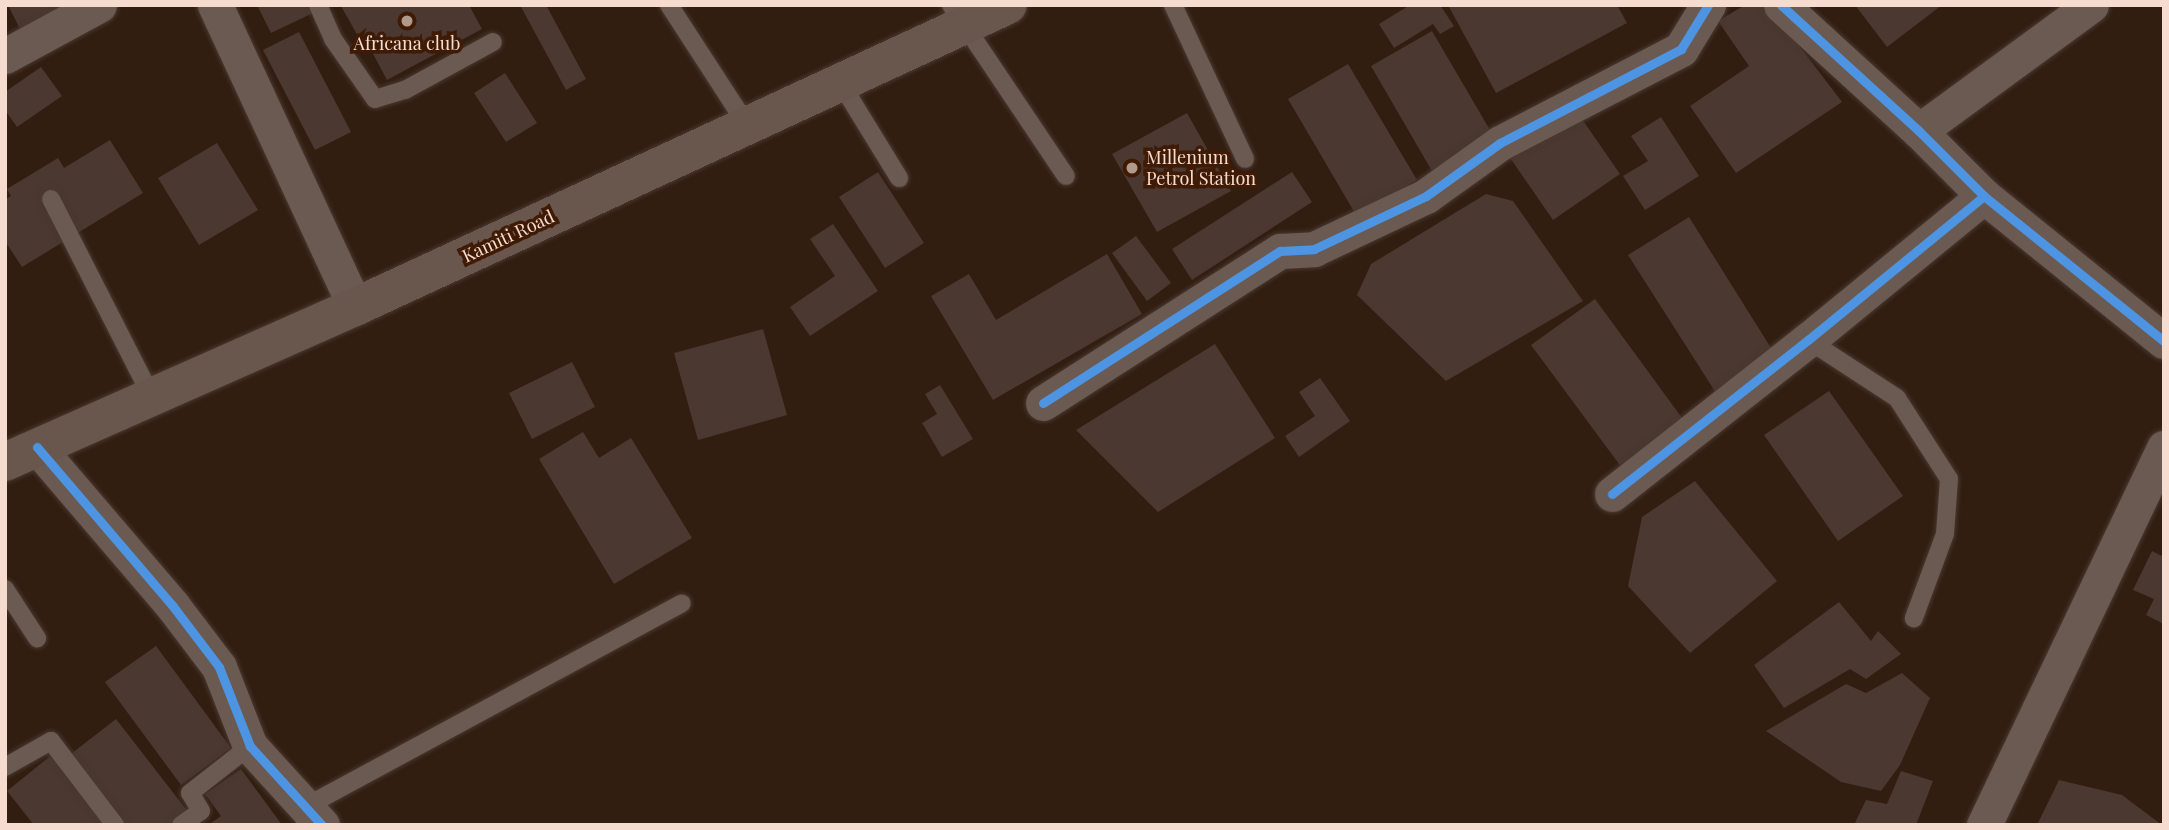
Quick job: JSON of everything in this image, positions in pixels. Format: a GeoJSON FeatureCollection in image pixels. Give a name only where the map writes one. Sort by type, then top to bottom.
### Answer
{"type":"FeatureCollection","features":[{"type":"Feature","properties":{"kind":"main road","name":"Kamiti Road"},"geometry":{"type":"LineString","coordinates":[[21,455],[355,307],[840,82],[957,15],[1009,5]]}},
{"type":"Feature","properties":{"kind":"street"},"geometry":{"type":"LineString","coordinates":[[5,56],[99,5]]}},
{"type":"Feature","properties":{"kind":"street"},"geometry":{"type":"LineString","coordinates":[[215,5],[355,307]]}},
{"type":"Feature","properties":{"kind":"street"},"geometry":{"type":"LineString","coordinates":[[1043,403],[1280,251],[1314,249],[1426,196],[1500,143],[1681,49],[1708,5]]}},
{"type":"Feature","properties":{"kind":"street"},"geometry":{"type":"LineString","coordinates":[[1781,5],[1919,131],[1984,196],[2164,341]]}},
{"type":"Feature","properties":{"kind":"street"},"geometry":{"type":"LineString","coordinates":[[1919,131],[2091,5]]}},
{"type":"Feature","properties":{"kind":"street"},"geometry":{"type":"LineString","coordinates":[[1612,494],[1808,340],[1984,196]]}},
{"type":"Feature","properties":{"kind":"street"},"geometry":{"type":"LineString","coordinates":[[1984,825],[2164,448]]}},
{"type":"Feature","properties":{"kind":"street"},"geometry":{"type":"LineString","coordinates":[[21,455],[172,605],[219,667],[250,746],[315,815]]}},
{"type":"Feature","properties":{"kind":"lane"},"geometry":{"type":"LineString","coordinates":[[318,5],[334,39],[375,99],[405,90],[492,43]]}},
{"type":"Feature","properties":{"kind":"lane"},"geometry":{"type":"LineString","coordinates":[[669,5],[747,125]]}},
{"type":"Feature","properties":{"kind":"lane"},"geometry":{"type":"LineString","coordinates":[[1173,5],[1245,159]]}},
{"type":"Feature","properties":{"kind":"lane"},"geometry":{"type":"LineString","coordinates":[[957,15],[1066,176]]}},
{"type":"Feature","properties":{"kind":"lane"},"geometry":{"type":"LineString","coordinates":[[840,82],[899,178]]}},
{"type":"Feature","properties":{"kind":"lane"},"geometry":{"type":"LineString","coordinates":[[51,199],[152,397]]}},
{"type":"Feature","properties":{"kind":"lane"},"geometry":{"type":"LineString","coordinates":[[1808,340],[1897,398],[1949,479],[1945,534],[1914,618]]}},
{"type":"Feature","properties":{"kind":"lane"},"geometry":{"type":"LineString","coordinates":[[5,589],[37,638]]}},
{"type":"Feature","properties":{"kind":"lane"},"geometry":{"type":"LineString","coordinates":[[315,815],[682,603]]}},
{"type":"Feature","properties":{"kind":"lane"},"geometry":{"type":"LineString","coordinates":[[5,767],[51,741],[115,825]]}},
{"type":"Feature","properties":{"kind":"lane"},"geometry":{"type":"LineString","coordinates":[[181,825],[201,811],[190,793],[250,746]]}},
{"type":"Feature","properties":{"kind":"building"},"geometry":{"type":"Polygon","coordinates":[[[8,5],[81,5],[24,37],[8,5]]]}},
{"type":"Feature","properties":{"kind":"building"},"geometry":{"type":"Polygon","coordinates":[[[257,5],[309,5],[313,13],[271,33],[257,5]]]}},
{"type":"Feature","properties":{"kind":"building"},"geometry":{"type":"Polygon","coordinates":[[[469,5],[482,29],[387,80],[370,48],[376,45],[369,32],[359,38],[341,6],[469,5]]]}},
{"type":"Feature","properties":{"kind":"building"},"geometry":{"type":"Polygon","coordinates":[[[520,5],[546,5],[586,79],[566,90],[520,5]]]}},
{"type":"Feature","properties":{"kind":"building"},"geometry":{"type":"Polygon","coordinates":[[[1410,5],[1440,5],[1454,26],[1440,34],[1433,24],[1394,48],[1379,24],[1410,5]]]}},
{"type":"Feature","properties":{"kind":"building"},"geometry":{"type":"Polygon","coordinates":[[[1448,5],[1617,5],[1627,23],[1496,93],[1448,5]]]}},
{"type":"Feature","properties":{"kind":"building"},"geometry":{"type":"Polygon","coordinates":[[[1745,5],[1768,5],[1842,102],[1736,173],[1690,106],[1749,66],[1718,21],[1745,5]]]}},
{"type":"Feature","properties":{"kind":"building"},"geometry":{"type":"Polygon","coordinates":[[[1855,5],[1942,5],[1887,47],[1855,5]]]}},
{"type":"Feature","properties":{"kind":"building"},"geometry":{"type":"Polygon","coordinates":[[[1432,31],[1497,142],[1436,178],[1371,66],[1432,31]]]}},
{"type":"Feature","properties":{"kind":"building"},"geometry":{"type":"Polygon","coordinates":[[[299,32],[351,132],[315,150],[263,50],[299,32]]]}},
{"type":"Feature","properties":{"kind":"building"},"geometry":{"type":"Polygon","coordinates":[[[1348,64],[1417,180],[1356,215],[1288,99],[1348,64]]]}},
{"type":"Feature","properties":{"kind":"building"},"geometry":{"type":"Polygon","coordinates":[[[41,67],[62,96],[17,127],[5,110],[5,92],[41,67]]]}},
{"type":"Feature","properties":{"kind":"building"},"geometry":{"type":"Polygon","coordinates":[[[505,73],[537,123],[506,142],[474,93],[505,73]]]}},
{"type":"Feature","properties":{"kind":"building"},"geometry":{"type":"Polygon","coordinates":[[[1573,106],[1620,174],[1553,220],[1506,152],[1573,106]]]}},
{"type":"Feature","properties":{"kind":"building"},"geometry":{"type":"Polygon","coordinates":[[[1187,113],[1231,191],[1157,232],[1112,154],[1187,113]]]}},
{"type":"Feature","properties":{"kind":"building"},"geometry":{"type":"Polygon","coordinates":[[[1661,117],[1699,176],[1645,210],[1623,176],[1648,161],[1631,136],[1661,117]]]}},
{"type":"Feature","properties":{"kind":"building"},"geometry":{"type":"Polygon","coordinates":[[[110,140],[143,193],[22,267],[5,241],[5,200],[11,196],[7,189],[58,158],[64,168],[110,140]]]}},
{"type":"Feature","properties":{"kind":"building"},"geometry":{"type":"Polygon","coordinates":[[[217,143],[258,210],[199,245],[158,178],[217,143]]]}},
{"type":"Feature","properties":{"kind":"building"},"geometry":{"type":"Polygon","coordinates":[[[878,172],[924,243],[885,268],[839,197],[878,172]]]}},
{"type":"Feature","properties":{"kind":"building"},"geometry":{"type":"Polygon","coordinates":[[[1292,172],[1312,202],[1192,280],[1172,249],[1292,172]]]}},
{"type":"Feature","properties":{"kind":"building"},"geometry":{"type":"Polygon","coordinates":[[[1486,194],[1513,201],[1583,301],[1446,381],[1357,295],[1371,264],[1486,194]]]}},
{"type":"Feature","properties":{"kind":"building"},"geometry":{"type":"Polygon","coordinates":[[[1689,217],[1776,356],[1716,393],[1628,255],[1689,217]]]}},
{"type":"Feature","properties":{"kind":"building"},"geometry":{"type":"Polygon","coordinates":[[[833,224],[878,291],[810,336],[790,307],[835,276],[810,239],[833,224]]]}},
{"type":"Feature","properties":{"kind":"building"},"geometry":{"type":"Polygon","coordinates":[[[1136,236],[1171,283],[1147,301],[1112,253],[1136,236]]]}},
{"type":"Feature","properties":{"kind":"building"},"geometry":{"type":"Polygon","coordinates":[[[1107,254],[1142,314],[993,400],[931,296],[969,274],[996,320],[1107,254]]]}},
{"type":"Feature","properties":{"kind":"building"},"geometry":{"type":"Polygon","coordinates":[[[1595,299],[1685,422],[1622,468],[1531,345],[1595,299]]]}},
{"type":"Feature","properties":{"kind":"building"},"geometry":{"type":"Polygon","coordinates":[[[763,329],[787,415],[698,440],[674,353],[763,329]]]}},
{"type":"Feature","properties":{"kind":"building"},"geometry":{"type":"Polygon","coordinates":[[[1215,344],[1275,438],[1158,512],[1076,430],[1215,344]]]}},
{"type":"Feature","properties":{"kind":"building"},"geometry":{"type":"Polygon","coordinates":[[[572,362],[595,407],[532,439],[509,393],[572,362]]]}},
{"type":"Feature","properties":{"kind":"building"},"geometry":{"type":"Polygon","coordinates":[[[1320,378],[1350,421],[1299,457],[1285,436],[1315,416],[1299,392],[1320,378]]]}},
{"type":"Feature","properties":{"kind":"building"},"geometry":{"type":"Polygon","coordinates":[[[940,385],[973,439],[942,457],[922,423],[937,414],[925,394],[940,385]]]}},
{"type":"Feature","properties":{"kind":"building"},"geometry":{"type":"Polygon","coordinates":[[[1829,391],[1903,496],[1838,541],[1764,435],[1829,391]]]}},
{"type":"Feature","properties":{"kind":"building"},"geometry":{"type":"Polygon","coordinates":[[[583,432],[599,458],[631,438],[692,538],[614,584],[539,459],[583,432]]]}},
{"type":"Feature","properties":{"kind":"building"},"geometry":{"type":"Polygon","coordinates":[[[1695,481],[1777,581],[1690,653],[1628,586],[1642,517],[1695,481]]]}},
{"type":"Feature","properties":{"kind":"building"},"geometry":{"type":"Polygon","coordinates":[[[2152,551],[2164,557],[2164,624],[2146,615],[2154,599],[2133,590],[2152,551]]]}},
{"type":"Feature","properties":{"kind":"building"},"geometry":{"type":"Polygon","coordinates":[[[1839,602],[1871,641],[1878,631],[1901,654],[1866,679],[1850,669],[1784,708],[1754,665],[1839,602]]]}},
{"type":"Feature","properties":{"kind":"building"},"geometry":{"type":"Polygon","coordinates":[[[156,646],[231,748],[181,785],[105,682],[156,646]]]}},
{"type":"Feature","properties":{"kind":"building"},"geometry":{"type":"Polygon","coordinates":[[[1902,673],[1930,698],[1900,765],[1881,791],[1841,782],[1766,731],[1846,684],[1866,693],[1902,673]]]}},
{"type":"Feature","properties":{"kind":"building"},"geometry":{"type":"Polygon","coordinates":[[[116,719],[189,813],[173,825],[121,825],[67,757],[116,719]]]}},
{"type":"Feature","properties":{"kind":"building"},"geometry":{"type":"Polygon","coordinates":[[[54,753],[111,825],[34,825],[7,791],[54,753]]]}},
{"type":"Feature","properties":{"kind":"building"},"geometry":{"type":"Polygon","coordinates":[[[241,769],[282,825],[211,823],[221,816],[205,794],[241,769]]]}},
{"type":"Feature","properties":{"kind":"building"},"geometry":{"type":"Polygon","coordinates":[[[1901,771],[1933,781],[1916,825],[1854,825],[1866,800],[1887,804],[1901,771]]]}},
{"type":"Feature","properties":{"kind":"building"},"geometry":{"type":"Polygon","coordinates":[[[2059,780],[2122,795],[2162,825],[2037,825],[2059,780]]]}},
{"type":"Feature","properties":{"kind":"cycle path"},"geometry":{"type":"LineString","coordinates":[[1043,403],[1280,251],[1314,249],[1426,196],[1500,143],[1681,49],[1708,5]]}},
{"type":"Feature","properties":{"kind":"cycle path"},"geometry":{"type":"LineString","coordinates":[[1781,5],[1919,131],[1984,196],[2164,341]]}},
{"type":"Feature","properties":{"kind":"cycle path"},"geometry":{"type":"LineString","coordinates":[[1612,494],[1808,340],[1984,196]]}},
{"type":"Feature","properties":{"kind":"cycle path"},"geometry":{"type":"LineString","coordinates":[[37,447],[172,605],[219,667],[250,746],[322,825]]}},
{"type":"Feature","properties":{"kind":"place","name":"Africana club"},"geometry":{"type":"Point","coordinates":[407,21]}},
{"type":"Feature","properties":{"kind":"place","name":"Millenium Petrol Station"},"geometry":{"type":"Point","coordinates":[1132,168]}}]}
